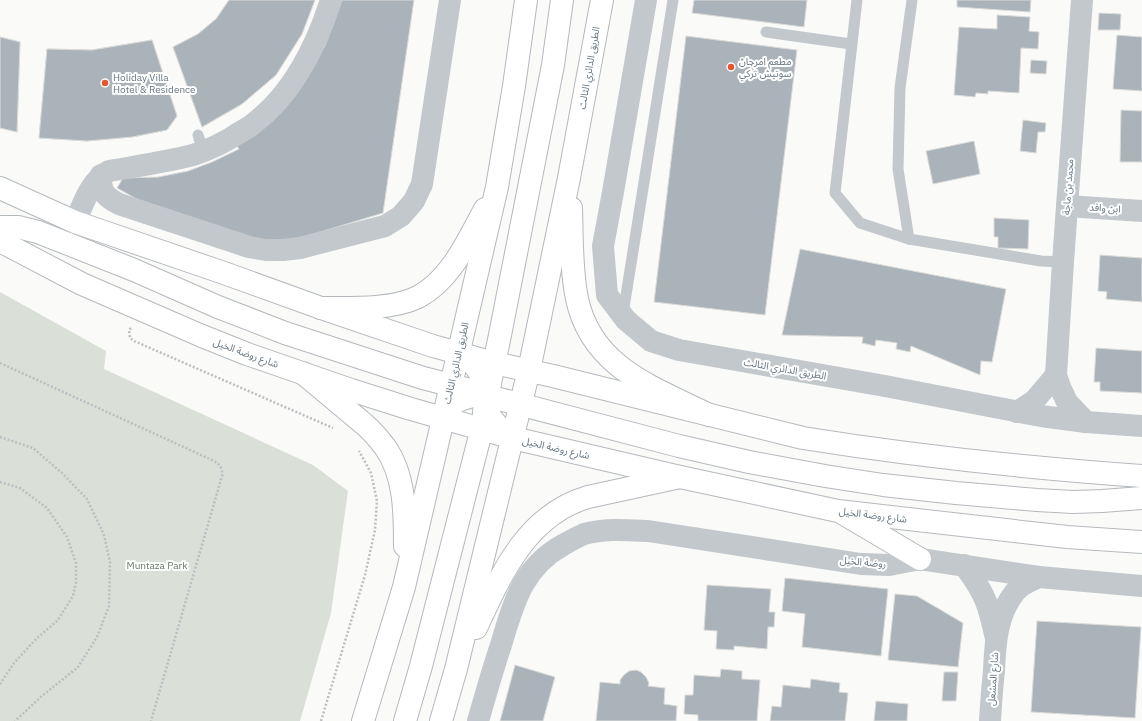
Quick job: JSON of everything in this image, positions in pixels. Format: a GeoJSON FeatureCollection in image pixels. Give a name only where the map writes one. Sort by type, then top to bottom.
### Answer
{"type":"FeatureCollection","features":[{"type":"Feature","properties":{"kind":"main road","name":"الطريق الدائري الثالث"},"geometry":{"type":"LineString","coordinates":[[363,721],[404,587],[497,187],[514,86],[526,0]]}},
{"type":"Feature","properties":{"kind":"main road"},"geometry":{"type":"LineString","coordinates":[[405,721],[421,666],[482,429],[486,394],[502,327],[552,72],[562,0]]}},
{"type":"Feature","properties":{"kind":"main road","name":"الطريق الدائري الثالث"},"geometry":{"type":"LineString","coordinates":[[441,721],[456,669],[529,370],[569,178],[602,0]]}},
{"type":"Feature","properties":{"kind":"main road"},"geometry":{"type":"LineString","coordinates":[[569,178],[577,298],[582,319],[592,338],[609,358],[626,372],[709,415]]}},
{"type":"Feature","properties":{"kind":"main road"},"geometry":{"type":"LineString","coordinates":[[322,308],[391,305],[411,300],[423,294],[440,280],[455,261],[497,187]]}},
{"type":"Feature","properties":{"kind":"main road"},"geometry":{"type":"LineString","coordinates":[[0,188],[75,222],[433,346],[494,363],[529,370],[803,438],[945,458],[1068,471],[1142,476]]}},
{"type":"Feature","properties":{"kind":"main road"},"geometry":{"type":"LineString","coordinates":[[0,227],[18,227],[38,232],[134,270],[218,307],[285,333],[423,378],[679,446],[749,462],[883,485],[1037,500],[1080,501],[1142,498]]}},
{"type":"Feature","properties":{"kind":"main road","name":"شارع روضة الخيل"},"geometry":{"type":"LineString","coordinates":[[0,241],[82,284],[247,354],[358,393],[443,419],[513,438],[680,477],[838,511],[1066,537],[1142,542]]}},
{"type":"Feature","properties":{"kind":"main road"},"geometry":{"type":"LineString","coordinates":[[459,354],[473,363],[480,372],[491,418],[501,430],[513,438]]}},
{"type":"Feature","properties":{"kind":"main road"},"geometry":{"type":"LineString","coordinates":[[443,419],[446,411],[450,407],[460,400],[470,396],[486,394],[500,395],[512,392],[522,384],[529,370]]}},
{"type":"Feature","properties":{"kind":"main road"},"geometry":{"type":"LineString","coordinates":[[303,373],[373,432],[386,448],[393,460],[402,492],[405,520],[404,587]]}},
{"type":"Feature","properties":{"kind":"main road"},"geometry":{"type":"LineString","coordinates":[[456,669],[494,588],[525,540],[543,521],[561,508],[580,499],[680,477]]}},
{"type":"Feature","properties":{"kind":"main road"},"geometry":{"type":"LineString","coordinates":[[838,511],[920,559]]}},
{"type":"Feature","properties":{"kind":"street"},"geometry":{"type":"LineString","coordinates":[[75,222],[92,186],[101,175],[109,171],[188,156],[200,143],[225,142],[253,124],[277,102],[297,76],[323,25],[331,0]]}},
{"type":"Feature","properties":{"kind":"street"},"geometry":{"type":"LineString","coordinates":[[101,175],[101,182],[105,194],[111,200],[119,204],[250,247],[266,250],[300,248],[384,226],[401,216],[414,201],[422,184],[450,0]]}},
{"type":"Feature","properties":{"kind":"street","name":"الطريق الدائري الثالث"},"geometry":{"type":"LineString","coordinates":[[646,0],[603,246],[608,296],[626,320],[651,341],[679,350],[885,386],[1017,412]]}},
{"type":"Feature","properties":{"kind":"street","name":"محمد بن ماجة"},"geometry":{"type":"LineString","coordinates":[[1082,0],[1056,375],[1067,402],[1086,422]]}},
{"type":"Feature","properties":{"kind":"street","name":"ابن وافد"},"geometry":{"type":"LineString","coordinates":[[1067,206],[1142,210]]}},
{"type":"Feature","properties":{"kind":"street"},"geometry":{"type":"LineString","coordinates":[[1017,412],[1034,401],[1056,375]]}},
{"type":"Feature","properties":{"kind":"street"},"geometry":{"type":"LineString","coordinates":[[1017,412],[1086,422],[1142,426]]}},
{"type":"Feature","properties":{"kind":"street","name":"روضة الخيل"},"geometry":{"type":"LineString","coordinates":[[478,721],[513,606],[523,582],[536,565],[554,550],[585,534],[601,531],[648,531],[861,564],[889,565],[920,559],[1039,578],[1142,586]]}},
{"type":"Feature","properties":{"kind":"street","name":"شارع المشعل"},"geometry":{"type":"LineString","coordinates":[[964,565],[984,595],[996,638]]}},
{"type":"Feature","properties":{"kind":"street","name":"شارع المشعل"},"geometry":{"type":"LineString","coordinates":[[990,721],[996,638],[1003,614],[1008,602],[1016,591],[1026,582],[1039,578]]}},
{"type":"Feature","properties":{"kind":"lane"},"geometry":{"type":"LineString","coordinates":[[622,315],[673,0]]}},
{"type":"Feature","properties":{"kind":"lane"},"geometry":{"type":"LineString","coordinates":[[857,0],[835,193],[860,223],[909,240],[1041,261],[1063,262]]}},
{"type":"Feature","properties":{"kind":"lane"},"geometry":{"type":"LineString","coordinates":[[909,240],[898,169],[900,88],[912,0]]}},
{"type":"Feature","properties":{"kind":"lane"},"geometry":{"type":"LineString","coordinates":[[766,32],[851,44]]}},
{"type":"Feature","properties":{"kind":"path"},"geometry":{"type":"LineString","coordinates":[[129,330],[130,338],[134,341],[336,429]]}},
{"type":"Feature","properties":{"kind":"path"},"geometry":{"type":"LineString","coordinates":[[0,363],[212,460],[219,464],[221,468],[222,476],[151,721]]}},
{"type":"Feature","properties":{"kind":"path"},"geometry":{"type":"LineString","coordinates":[[0,437],[33,448],[62,473],[87,499],[104,535],[110,562],[109,606],[97,637],[78,667],[42,696],[15,721]]}},
{"type":"Feature","properties":{"kind":"path"},"geometry":{"type":"LineString","coordinates":[[321,721],[365,575],[375,530],[377,501],[371,473],[357,448]]}},
{"type":"Feature","properties":{"kind":"path"},"geometry":{"type":"LineString","coordinates":[[0,482],[20,488],[48,508],[67,537],[76,563],[76,582],[73,596],[58,620],[36,639],[14,663],[0,684]]}},
{"type":"Feature","properties":{"kind":"green space","name":"Muntaza Park"},"geometry":{"type":"Polygon","coordinates":[[[0,292],[106,351],[104,369],[313,465],[348,491],[331,613],[300,721],[0,721],[0,292]]]}},
{"type":"Feature","properties":{"kind":"building","name":"Holiday Villa Hotel & Residence"},"geometry":{"type":"Polygon","coordinates":[[[229,0],[315,0],[302,34],[276,75],[242,104],[202,127],[173,47],[198,34],[216,19],[229,0]]]}},
{"type":"Feature","properties":{"kind":"building","name":"Holiday Villa Hotel & Residence"},"geometry":{"type":"Polygon","coordinates":[[[229,0],[315,0],[302,34],[276,75],[242,104],[202,127],[173,47],[198,34],[216,19],[229,0]]]}},
{"type":"Feature","properties":{"kind":"building"},"geometry":{"type":"Polygon","coordinates":[[[342,0],[414,0],[383,213],[271,247],[144,203],[117,188],[123,178],[158,177],[188,171],[212,162],[239,149],[234,142],[307,73],[325,46],[342,0]]]}},
{"type":"Feature","properties":{"kind":"building"},"geometry":{"type":"Polygon","coordinates":[[[694,0],[807,0],[804,27],[692,13],[694,0]]]}},
{"type":"Feature","properties":{"kind":"building"},"geometry":{"type":"Polygon","coordinates":[[[957,0],[1031,0],[1030,12],[957,7],[957,0]]]}},
{"type":"Feature","properties":{"kind":"building"},"geometry":{"type":"Polygon","coordinates":[[[1099,13],[1121,14],[1120,30],[1098,30],[1099,13]]]}},
{"type":"Feature","properties":{"kind":"building"},"geometry":{"type":"Polygon","coordinates":[[[997,15],[1030,17],[1029,31],[1039,32],[1038,49],[1021,48],[1019,93],[988,91],[988,94],[976,93],[975,97],[954,95],[959,27],[997,29],[997,15]]]}},
{"type":"Feature","properties":{"kind":"building"},"geometry":{"type":"Polygon","coordinates":[[[1117,35],[1142,37],[1142,91],[1113,89],[1117,35]]]}},
{"type":"Feature","properties":{"kind":"building"},"geometry":{"type":"Polygon","coordinates":[[[686,36],[797,50],[765,315],[654,302],[686,36]]]}},
{"type":"Feature","properties":{"kind":"building"},"geometry":{"type":"Polygon","coordinates":[[[0,37],[20,42],[17,132],[0,128],[0,37]]]}},
{"type":"Feature","properties":{"kind":"building"},"geometry":{"type":"Polygon","coordinates":[[[0,37],[20,42],[17,132],[0,128],[0,37]]]}},
{"type":"Feature","properties":{"kind":"building","name":"Holiday Villa Hotel & Residence"},"geometry":{"type":"Polygon","coordinates":[[[152,40],[177,116],[167,130],[132,137],[87,141],[39,138],[47,49],[92,50],[152,40]]]}},
{"type":"Feature","properties":{"kind":"building","name":"Holiday Villa Hotel & Residence"},"geometry":{"type":"Polygon","coordinates":[[[152,40],[177,116],[167,130],[132,137],[87,141],[39,138],[47,49],[92,50],[152,40]]]}},
{"type":"Feature","properties":{"kind":"building"},"geometry":{"type":"Polygon","coordinates":[[[1031,60],[1047,61],[1046,74],[1030,73],[1031,60]]]}},
{"type":"Feature","properties":{"kind":"building"},"geometry":{"type":"Polygon","coordinates":[[[1121,110],[1142,111],[1142,162],[1120,162],[1121,110]]]}},
{"type":"Feature","properties":{"kind":"building"},"geometry":{"type":"Polygon","coordinates":[[[1023,120],[1046,123],[1045,132],[1038,132],[1036,153],[1020,151],[1023,120]]]}},
{"type":"Feature","properties":{"kind":"building"},"geometry":{"type":"Polygon","coordinates":[[[974,141],[980,174],[933,184],[926,151],[974,141]]]}},
{"type":"Feature","properties":{"kind":"building"},"geometry":{"type":"Polygon","coordinates":[[[994,218],[1029,220],[1028,249],[998,248],[998,237],[994,237],[994,218]]]}},
{"type":"Feature","properties":{"kind":"building"},"geometry":{"type":"Polygon","coordinates":[[[800,249],[1006,289],[992,362],[981,361],[980,375],[911,346],[910,352],[896,349],[897,343],[876,340],[875,346],[862,343],[863,337],[782,335],[800,249]]]}},
{"type":"Feature","properties":{"kind":"building"},"geometry":{"type":"Polygon","coordinates":[[[1100,255],[1142,258],[1142,302],[1106,299],[1107,292],[1098,291],[1100,255]]]}},
{"type":"Feature","properties":{"kind":"building"},"geometry":{"type":"Polygon","coordinates":[[[1096,348],[1142,351],[1142,393],[1100,391],[1100,382],[1094,382],[1096,348]]]}},
{"type":"Feature","properties":{"kind":"building"},"geometry":{"type":"Polygon","coordinates":[[[785,578],[888,589],[881,656],[802,647],[805,614],[782,611],[785,578]]]}},
{"type":"Feature","properties":{"kind":"building"},"geometry":{"type":"Polygon","coordinates":[[[707,585],[771,589],[769,612],[775,612],[774,627],[768,627],[767,649],[734,646],[734,650],[716,649],[717,631],[704,630],[707,585]]]}},
{"type":"Feature","properties":{"kind":"building"},"geometry":{"type":"Polygon","coordinates":[[[895,594],[917,596],[963,623],[958,667],[888,660],[895,594]]]}},
{"type":"Feature","properties":{"kind":"building"},"geometry":{"type":"Polygon","coordinates":[[[1037,621],[1141,627],[1135,718],[1031,712],[1037,621]]]}},
{"type":"Feature","properties":{"kind":"building"},"geometry":{"type":"Polygon","coordinates":[[[515,665],[555,677],[543,721],[500,721],[515,665]]]}},
{"type":"Feature","properties":{"kind":"building"},"geometry":{"type":"Polygon","coordinates":[[[721,669],[742,671],[742,679],[760,680],[757,721],[698,721],[698,715],[684,714],[685,695],[693,695],[694,675],[720,677],[721,669]]]}},
{"type":"Feature","properties":{"kind":"building"},"geometry":{"type":"Polygon","coordinates":[[[636,670],[641,672],[646,677],[649,683],[648,686],[665,688],[664,704],[677,706],[676,721],[596,721],[600,682],[620,684],[620,680],[624,675],[629,671],[636,670]]]}},
{"type":"Feature","properties":{"kind":"building"},"geometry":{"type":"Polygon","coordinates":[[[944,672],[958,672],[956,701],[942,701],[944,672]]]}},
{"type":"Feature","properties":{"kind":"building"},"geometry":{"type":"Polygon","coordinates":[[[811,679],[840,683],[839,692],[848,693],[845,721],[770,721],[772,706],[781,707],[783,685],[810,688],[811,679]]]}},
{"type":"Feature","properties":{"kind":"building"},"geometry":{"type":"Polygon","coordinates":[[[876,701],[908,704],[907,721],[874,721],[876,701]]]}},
{"type":"Feature","properties":{"kind":"place","name":"مطعم امرجان سوتيش تركي"},"geometry":{"type":"Point","coordinates":[731,67]}},
{"type":"Feature","properties":{"kind":"place","name":"Holiday Villa Hotel & Residence"},"geometry":{"type":"Point","coordinates":[105,83]}}]}
